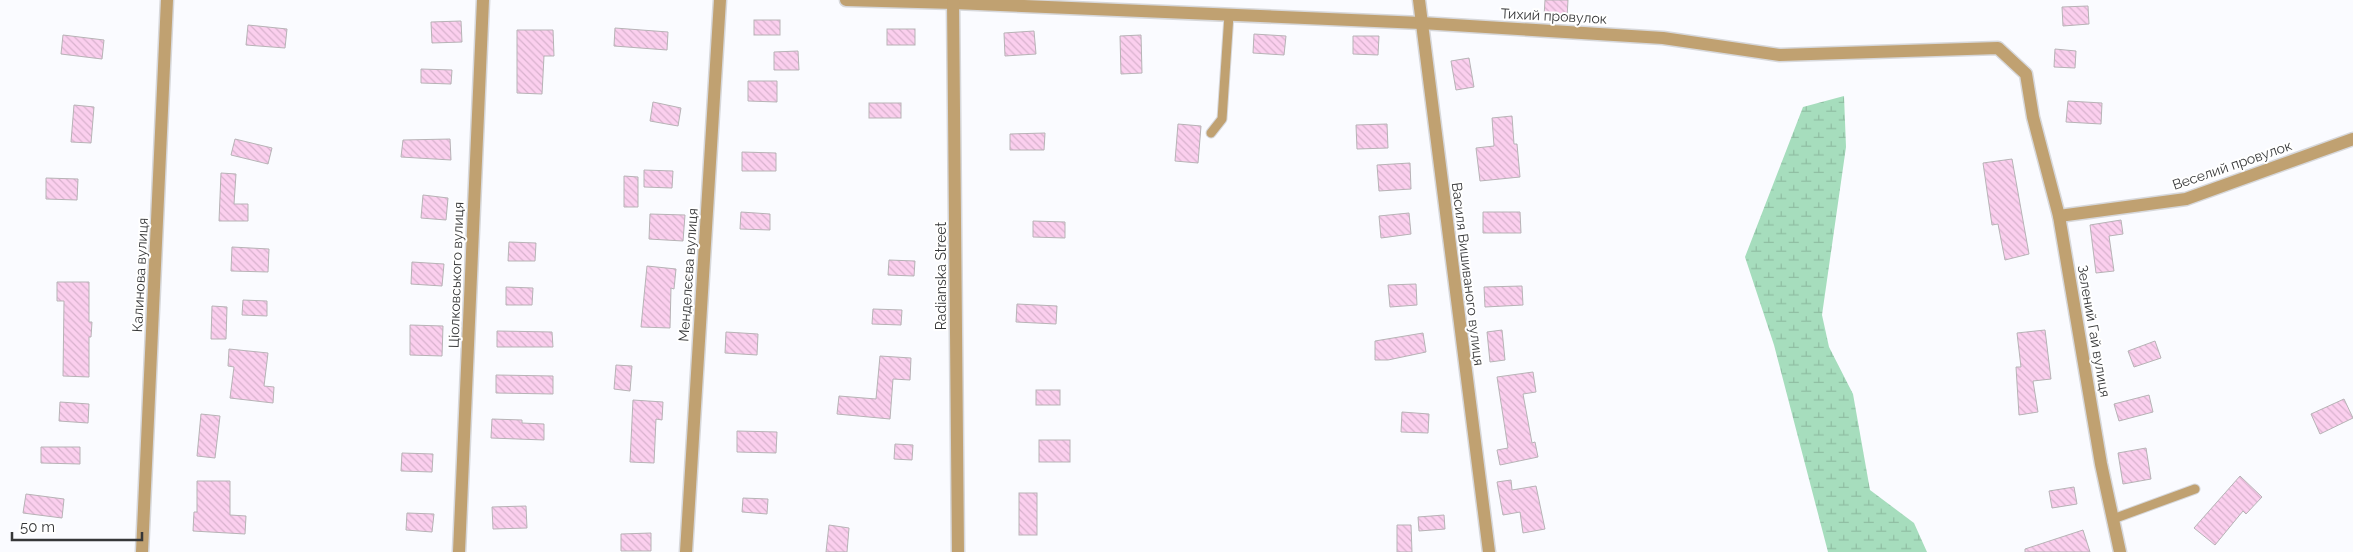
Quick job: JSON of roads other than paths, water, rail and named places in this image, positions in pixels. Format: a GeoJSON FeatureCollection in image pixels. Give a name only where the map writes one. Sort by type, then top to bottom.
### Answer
{"type":"FeatureCollection","features":[{"type":"Feature","properties":{"kind":"street","name":"Калинова вулиця"},"geometry":{"type":"LineString","coordinates":[[142,552],[167,0]]}},
{"type":"Feature","properties":{"kind":"street","name":"Ціолковського вулиця"},"geometry":{"type":"LineString","coordinates":[[459,552],[483,0]]}},
{"type":"Feature","properties":{"kind":"street","name":"Менделєєва вулиця"},"geometry":{"type":"LineString","coordinates":[[686,552],[720,0]]}},
{"type":"Feature","properties":{"kind":"street","name":"Тихий провулок"},"geometry":{"type":"LineString","coordinates":[[846,0],[954,1],[1421,23],[1663,38],[1780,55],[1998,48],[2026,74],[2033,117]]}},
{"type":"Feature","properties":{"kind":"street","name":"Василя Вишиваного вулиця"},"geometry":{"type":"LineString","coordinates":[[1418,0],[1489,552]]}},
{"type":"Feature","properties":{"kind":"street","name":"Radianska Street"},"geometry":{"type":"LineString","coordinates":[[954,1],[958,552]]}},
{"type":"Feature","properties":{"kind":"street","name":"Зелений Гай вулиця"},"geometry":{"type":"LineString","coordinates":[[2033,117],[2059,216],[2101,464],[2120,552]]}},
{"type":"Feature","properties":{"kind":"street","name":"Веселий провулок"},"geometry":{"type":"LineString","coordinates":[[2059,216],[2186,199],[2353,139]]}},
{"type":"Feature","properties":{"kind":"lane"},"geometry":{"type":"LineString","coordinates":[[1211,133],[1222,119],[1229,15]]}},
{"type":"Feature","properties":{"kind":"lane"},"geometry":{"type":"LineString","coordinates":[[2113,520],[2195,489]]}}]}
